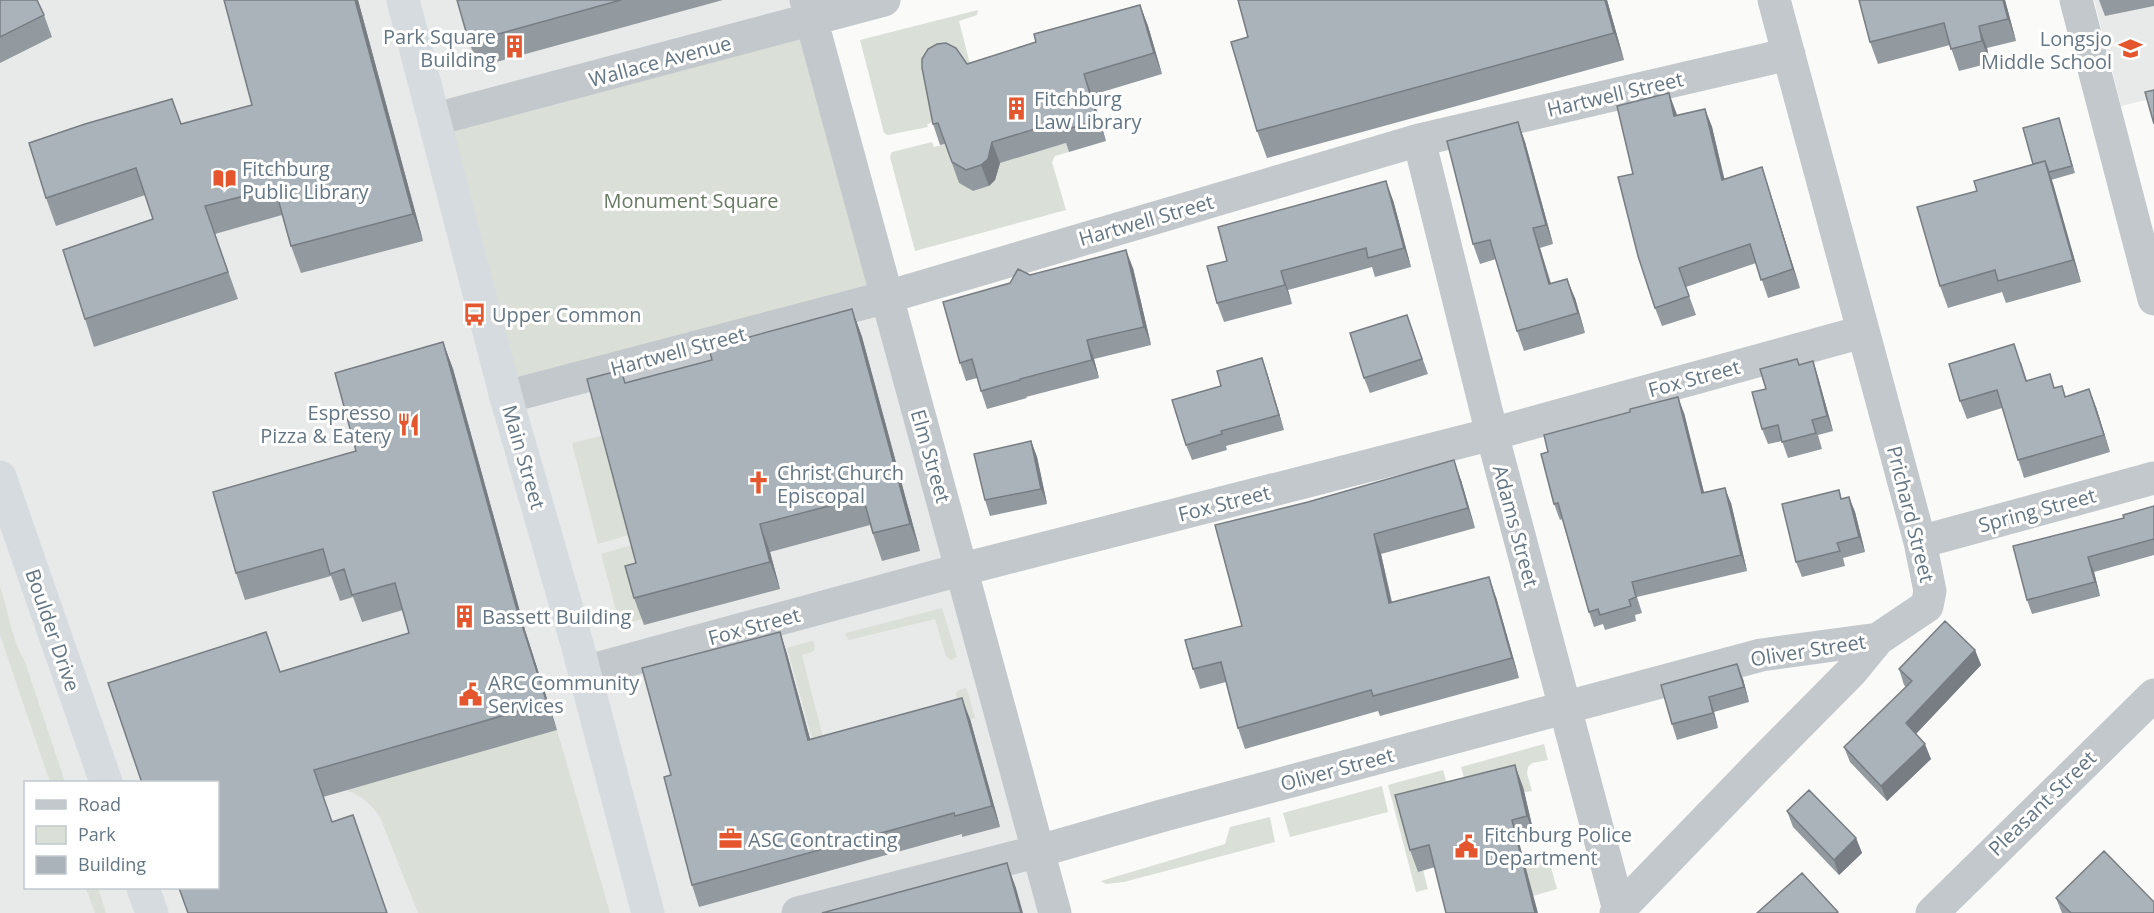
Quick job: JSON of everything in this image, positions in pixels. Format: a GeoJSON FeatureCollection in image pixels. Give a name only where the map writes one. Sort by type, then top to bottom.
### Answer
{"type":"FeatureCollection","features":[{"type":"Feature","properties":{"kind":"highway","name":"Main Street"},"geometry":{"type":"LineString","coordinates":[[403,0],[436,119],[506,397],[585,672],[648,913]]}},
{"type":"Feature","properties":{"kind":"highway","name":"Boulder Drive"},"geometry":{"type":"LineString","coordinates":[[0,477],[105,781]]}},
{"type":"Feature","properties":{"kind":"highway"},"geometry":{"type":"LineString","coordinates":[[143,889],[152,913]]}},
{"type":"Feature","properties":{"kind":"street","name":"Wallace Avenue"},"geometry":{"type":"LineString","coordinates":[[436,119],[809,10],[884,0]]}},
{"type":"Feature","properties":{"kind":"street","name":"Prichard Street"},"geometry":{"type":"LineString","coordinates":[[1618,911],[1851,672],[1878,639],[1927,606],[1930,591],[1920,542],[1774,0]]}},
{"type":"Feature","properties":{"kind":"street"},"geometry":{"type":"LineString","coordinates":[[2076,0],[2154,299]]}},
{"type":"Feature","properties":{"kind":"street","name":"Elm Street"},"geometry":{"type":"LineString","coordinates":[[809,10],[1055,913]]}},
{"type":"Feature","properties":{"kind":"street","name":"Hartwell Street"},"geometry":{"type":"LineString","coordinates":[[506,397],[887,297],[1419,140],[1789,54]]}},
{"type":"Feature","properties":{"kind":"street","name":"Adams Street"},"geometry":{"type":"LineString","coordinates":[[1419,140],[1491,434],[1566,708],[1618,911]]}},
{"type":"Feature","properties":{"kind":"street","name":"Fox Street"},"geometry":{"type":"LineString","coordinates":[[585,672],[963,569],[1491,434],[1862,332]]}},
{"type":"Feature","properties":{"kind":"street","name":"Spring Street"},"geometry":{"type":"LineString","coordinates":[[1920,542],[2154,478]]}},
{"type":"Feature","properties":{"kind":"street","name":"Oliver Street"},"geometry":{"type":"LineString","coordinates":[[798,913],[1039,851],[1161,816],[1761,655],[1878,639]]}},
{"type":"Feature","properties":{"kind":"street","name":"Pleasant Street"},"geometry":{"type":"LineString","coordinates":[[1932,913],[2154,695]]}},
{"type":"Feature","properties":{"kind":"shaded area"},"geometry":{"type":"Polygon","coordinates":[[[0,0],[806,0],[1055,913],[0,913],[0,0]]]}},
{"type":"Feature","properties":{"kind":"shaded area","name":"Longsjo Middle School"},"geometry":{"type":"Polygon","coordinates":[[[2094,0],[2154,0],[2154,98],[2121,106],[2094,0]]]}},
{"type":"Feature","properties":{"kind":"green space"},"geometry":{"type":"Polygon","coordinates":[[[978,10],[977,15],[959,21],[970,64],[938,121],[927,124],[928,127],[888,135],[884,133],[860,40],[978,10]]]}},
{"type":"Feature","properties":{"kind":"green space","name":"Monument Square"},"geometry":{"type":"Polygon","coordinates":[[[812,20],[887,297],[506,397],[436,119],[812,20]]]}},
{"type":"Feature","properties":{"kind":"green space"},"geometry":{"type":"Polygon","coordinates":[[[932,142],[934,147],[946,144],[959,183],[973,191],[989,186],[996,164],[1066,143],[1069,152],[1055,156],[1052,162],[1066,210],[915,251],[890,157],[892,152],[932,142]]]}},
{"type":"Feature","properties":{"kind":"green space"},"geometry":{"type":"Polygon","coordinates":[[[605,435],[639,532],[598,544],[572,443],[605,435]]]}},
{"type":"Feature","properties":{"kind":"green space"},"geometry":{"type":"Polygon","coordinates":[[[711,522],[642,619],[620,625],[601,554],[711,522]]]}},
{"type":"Feature","properties":{"kind":"green space"},"geometry":{"type":"Polygon","coordinates":[[[0,587],[13,635],[25,662],[65,781],[50,781],[0,635],[0,587]]]}},
{"type":"Feature","properties":{"kind":"green space"},"geometry":{"type":"Polygon","coordinates":[[[942,608],[957,657],[951,660],[946,656],[935,619],[849,640],[845,635],[846,633],[942,608]]]}},
{"type":"Feature","properties":{"kind":"green space"},"geometry":{"type":"Polygon","coordinates":[[[814,642],[815,649],[802,655],[826,749],[958,705],[957,691],[965,688],[975,718],[818,760],[787,648],[814,642]]]}},
{"type":"Feature","properties":{"kind":"green space"},"geometry":{"type":"Polygon","coordinates":[[[557,730],[610,913],[418,913],[380,817],[365,800],[346,790],[557,730]]]}},
{"type":"Feature","properties":{"kind":"green space"},"geometry":{"type":"Polygon","coordinates":[[[1544,744],[1548,760],[1532,763],[1528,767],[1527,773],[1532,791],[1470,800],[1461,767],[1544,744]]]}},
{"type":"Feature","properties":{"kind":"green space"},"geometry":{"type":"Polygon","coordinates":[[[1443,770],[1447,784],[1423,870],[1428,889],[1416,892],[1388,785],[1443,770]]]}},
{"type":"Feature","properties":{"kind":"green space"},"geometry":{"type":"Polygon","coordinates":[[[1382,786],[1388,812],[1290,837],[1283,813],[1382,786]]]}},
{"type":"Feature","properties":{"kind":"green space"},"geometry":{"type":"Polygon","coordinates":[[[1270,817],[1275,842],[1124,882],[1106,884],[1101,881],[1225,844],[1230,827],[1270,817]]]}},
{"type":"Feature","properties":{"kind":"green space"},"geometry":{"type":"Polygon","coordinates":[[[1547,853],[1557,889],[1533,896],[1524,860],[1547,853]]]}},
{"type":"Feature","properties":{"kind":"green space"},"geometry":{"type":"Polygon","coordinates":[[[86,889],[98,889],[106,913],[95,913],[86,889]]]}},
{"type":"Feature","properties":{"kind":"building"},"geometry":{"type":"Polygon","coordinates":[[[0,0],[37,0],[44,15],[0,37],[0,0]]]}},
{"type":"Feature","properties":{"kind":"building","name":"Fitchburg Public Library"},"geometry":{"type":"Polygon","coordinates":[[[224,0],[355,0],[413,214],[291,246],[275,188],[205,206],[228,272],[85,319],[63,250],[153,219],[136,168],[46,198],[29,143],[172,99],[181,124],[252,105],[224,0]]]}},
{"type":"Feature","properties":{"kind":"building"},"geometry":{"type":"Polygon","coordinates":[[[457,0],[621,0],[469,42],[457,0]]]}},
{"type":"Feature","properties":{"kind":"building"},"geometry":{"type":"Polygon","coordinates":[[[1238,0],[1605,0],[1614,33],[1257,131],[1231,42],[1248,37],[1238,0]]]}},
{"type":"Feature","properties":{"kind":"building"},"geometry":{"type":"Polygon","coordinates":[[[1859,0],[2003,0],[2008,19],[1979,26],[1982,41],[1951,49],[1944,23],[1870,42],[1859,0]]]}},
{"type":"Feature","properties":{"kind":"building","name":"Fitchburg Law Library"},"geometry":{"type":"Polygon","coordinates":[[[1140,5],[1154,53],[1084,74],[1098,120],[1061,131],[1058,122],[992,142],[988,159],[981,165],[966,170],[952,162],[938,123],[933,124],[922,68],[922,59],[928,49],[937,44],[946,43],[956,48],[967,64],[1036,42],[1034,34],[1140,5]]]}},
{"type":"Feature","properties":{"kind":"building"},"geometry":{"type":"Polygon","coordinates":[[[2154,90],[2154,124],[2145,92],[2154,90]]]}},
{"type":"Feature","properties":{"kind":"building"},"geometry":{"type":"Polygon","coordinates":[[[1669,93],[1674,116],[1705,109],[1722,180],[1762,167],[1793,269],[1761,280],[1750,244],[1679,268],[1689,296],[1655,308],[1638,256],[1618,177],[1633,174],[1617,106],[1669,93]]]}},
{"type":"Feature","properties":{"kind":"building"},"geometry":{"type":"Polygon","coordinates":[[[2059,118],[2072,166],[2049,172],[2045,161],[2033,164],[2023,128],[2059,118]]]}},
{"type":"Feature","properties":{"kind":"building"},"geometry":{"type":"Polygon","coordinates":[[[1518,122],[1546,225],[1533,228],[1549,284],[1567,279],[1578,313],[1517,331],[1490,240],[1473,244],[1447,141],[1518,122]]]}},
{"type":"Feature","properties":{"kind":"building"},"geometry":{"type":"Polygon","coordinates":[[[2045,161],[2073,260],[1998,281],[1995,270],[1940,286],[1917,207],[1977,191],[1974,181],[2045,161]]]}},
{"type":"Feature","properties":{"kind":"building"},"geometry":{"type":"Polygon","coordinates":[[[1386,181],[1404,248],[1368,258],[1366,248],[1281,271],[1285,285],[1217,303],[1207,266],[1227,261],[1218,227],[1386,181]]]}},
{"type":"Feature","properties":{"kind":"building"},"geometry":{"type":"Polygon","coordinates":[[[1126,250],[1144,327],[1087,340],[1092,360],[981,391],[972,359],[960,363],[943,302],[1010,283],[1018,269],[1030,275],[1126,250]]]}},
{"type":"Feature","properties":{"kind":"building","name":"Christ Church Episcopal"},"geometry":{"type":"Polygon","coordinates":[[[852,309],[910,524],[873,533],[863,497],[760,524],[770,562],[634,598],[625,566],[636,563],[587,379],[621,370],[625,383],[712,360],[709,348],[852,309]]]}},
{"type":"Feature","properties":{"kind":"building"},"geometry":{"type":"Polygon","coordinates":[[[1407,315],[1422,359],[1364,378],[1350,333],[1407,315]]]}},
{"type":"Feature","properties":{"kind":"building"},"geometry":{"type":"Polygon","coordinates":[[[443,342],[515,603],[547,703],[314,770],[332,822],[353,815],[387,913],[188,913],[179,889],[219,889],[219,781],[141,781],[108,683],[266,632],[280,672],[409,633],[395,583],[352,595],[344,569],[330,574],[323,549],[236,573],[213,492],[356,451],[335,373],[443,342]]]}},
{"type":"Feature","properties":{"kind":"building"},"geometry":{"type":"Polygon","coordinates":[[[2014,344],[2026,381],[2050,374],[2054,388],[2062,386],[2065,397],[2089,389],[2104,435],[2018,460],[1997,390],[1960,401],[1949,364],[2014,344]]]}},
{"type":"Feature","properties":{"kind":"building"},"geometry":{"type":"Polygon","coordinates":[[[1262,358],[1279,415],[1221,431],[1222,434],[1186,445],[1172,400],[1221,386],[1217,371],[1262,358]]]}},
{"type":"Feature","properties":{"kind":"building"},"geometry":{"type":"Polygon","coordinates":[[[1797,359],[1799,365],[1813,361],[1827,416],[1812,420],[1816,433],[1782,442],[1778,425],[1762,429],[1752,392],[1766,389],[1760,369],[1797,359]]]}},
{"type":"Feature","properties":{"kind":"building"},"geometry":{"type":"Polygon","coordinates":[[[1678,397],[1702,493],[1725,488],[1741,555],[1632,582],[1636,597],[1629,600],[1631,606],[1600,615],[1598,609],[1589,612],[1558,503],[1554,504],[1541,454],[1548,452],[1544,435],[1678,397]]]}},
{"type":"Feature","properties":{"kind":"building"},"geometry":{"type":"Polygon","coordinates":[[[1031,441],[1041,489],[985,500],[974,454],[1031,441]]]}},
{"type":"Feature","properties":{"kind":"building"},"geometry":{"type":"Polygon","coordinates":[[[1454,460],[1468,508],[1374,534],[1389,603],[1489,577],[1512,658],[1373,696],[1371,690],[1238,728],[1221,662],[1193,669],[1185,640],[1242,626],[1215,525],[1308,502],[1454,460]]]}},
{"type":"Feature","properties":{"kind":"building"},"geometry":{"type":"Polygon","coordinates":[[[1839,490],[1841,499],[1849,497],[1859,537],[1837,543],[1840,551],[1796,562],[1782,504],[1839,490]]]}},
{"type":"Feature","properties":{"kind":"building"},"geometry":{"type":"Polygon","coordinates":[[[2154,506],[2154,539],[2088,557],[2095,582],[2027,600],[2013,546],[2124,518],[2123,515],[2154,506]]]}},
{"type":"Feature","properties":{"kind":"building"},"geometry":{"type":"Polygon","coordinates":[[[1945,621],[1975,650],[1906,723],[1925,744],[1881,786],[1844,747],[1912,681],[1899,669],[1945,621]]]}},
{"type":"Feature","properties":{"kind":"building"},"geometry":{"type":"Polygon","coordinates":[[[780,632],[808,740],[962,698],[992,806],[955,816],[954,813],[692,885],[664,777],[671,775],[642,668],[780,632]]]}},
{"type":"Feature","properties":{"kind":"building"},"geometry":{"type":"Polygon","coordinates":[[[1737,664],[1744,687],[1709,697],[1713,713],[1672,724],[1661,685],[1737,664]]]}},
{"type":"Feature","properties":{"kind":"building","name":"Fitchburg Police Department"},"geometry":{"type":"Polygon","coordinates":[[[1515,765],[1527,816],[1512,820],[1535,913],[1446,913],[1429,845],[1410,850],[1395,795],[1515,765]]]}},
{"type":"Feature","properties":{"kind":"building"},"geometry":{"type":"Polygon","coordinates":[[[1809,790],[1856,838],[1834,860],[1787,811],[1809,790]]]}},
{"type":"Feature","properties":{"kind":"building"},"geometry":{"type":"Polygon","coordinates":[[[2104,851],[2154,902],[2154,913],[2071,913],[2056,898],[2104,851]]]}},
{"type":"Feature","properties":{"kind":"building"},"geometry":{"type":"Polygon","coordinates":[[[1007,863],[1021,913],[822,913],[1007,863]]]}},
{"type":"Feature","properties":{"kind":"building"},"geometry":{"type":"Polygon","coordinates":[[[1802,873],[1838,912],[1757,913],[1802,873]]]}},
{"type":"Feature","properties":{"kind":"place","name":"Park Square Building"},"geometry":{"type":"Point","coordinates":[514,47]}},
{"type":"Feature","properties":{"kind":"place","name":"Longsjo Middle School"},"geometry":{"type":"Point","coordinates":[2130,49]}},
{"type":"Feature","properties":{"kind":"place","name":"Fitchburg Law Library"},"geometry":{"type":"Point","coordinates":[1016,109]}},
{"type":"Feature","properties":{"kind":"place","name":"Fitchburg Public Library"},"geometry":{"type":"Point","coordinates":[224,179]}},
{"type":"Feature","properties":{"kind":"place","name":"Upper Common"},"geometry":{"type":"Point","coordinates":[474,314]}},
{"type":"Feature","properties":{"kind":"place","name":"Espresso Pizza & Eatery"},"geometry":{"type":"Point","coordinates":[409,424]}},
{"type":"Feature","properties":{"kind":"place","name":"Christ Church Episcopal"},"geometry":{"type":"Point","coordinates":[759,483]}},
{"type":"Feature","properties":{"kind":"place","name":"Bassett Building"},"geometry":{"type":"Point","coordinates":[464,616]}},
{"type":"Feature","properties":{"kind":"place","name":"ARC Community Services"},"geometry":{"type":"Point","coordinates":[470,694]}},
{"type":"Feature","properties":{"kind":"place","name":"ASC Contracting"},"geometry":{"type":"Point","coordinates":[730,839]}},
{"type":"Feature","properties":{"kind":"place","name":"Fitchburg Police Department"},"geometry":{"type":"Point","coordinates":[1466,846]}}]}
